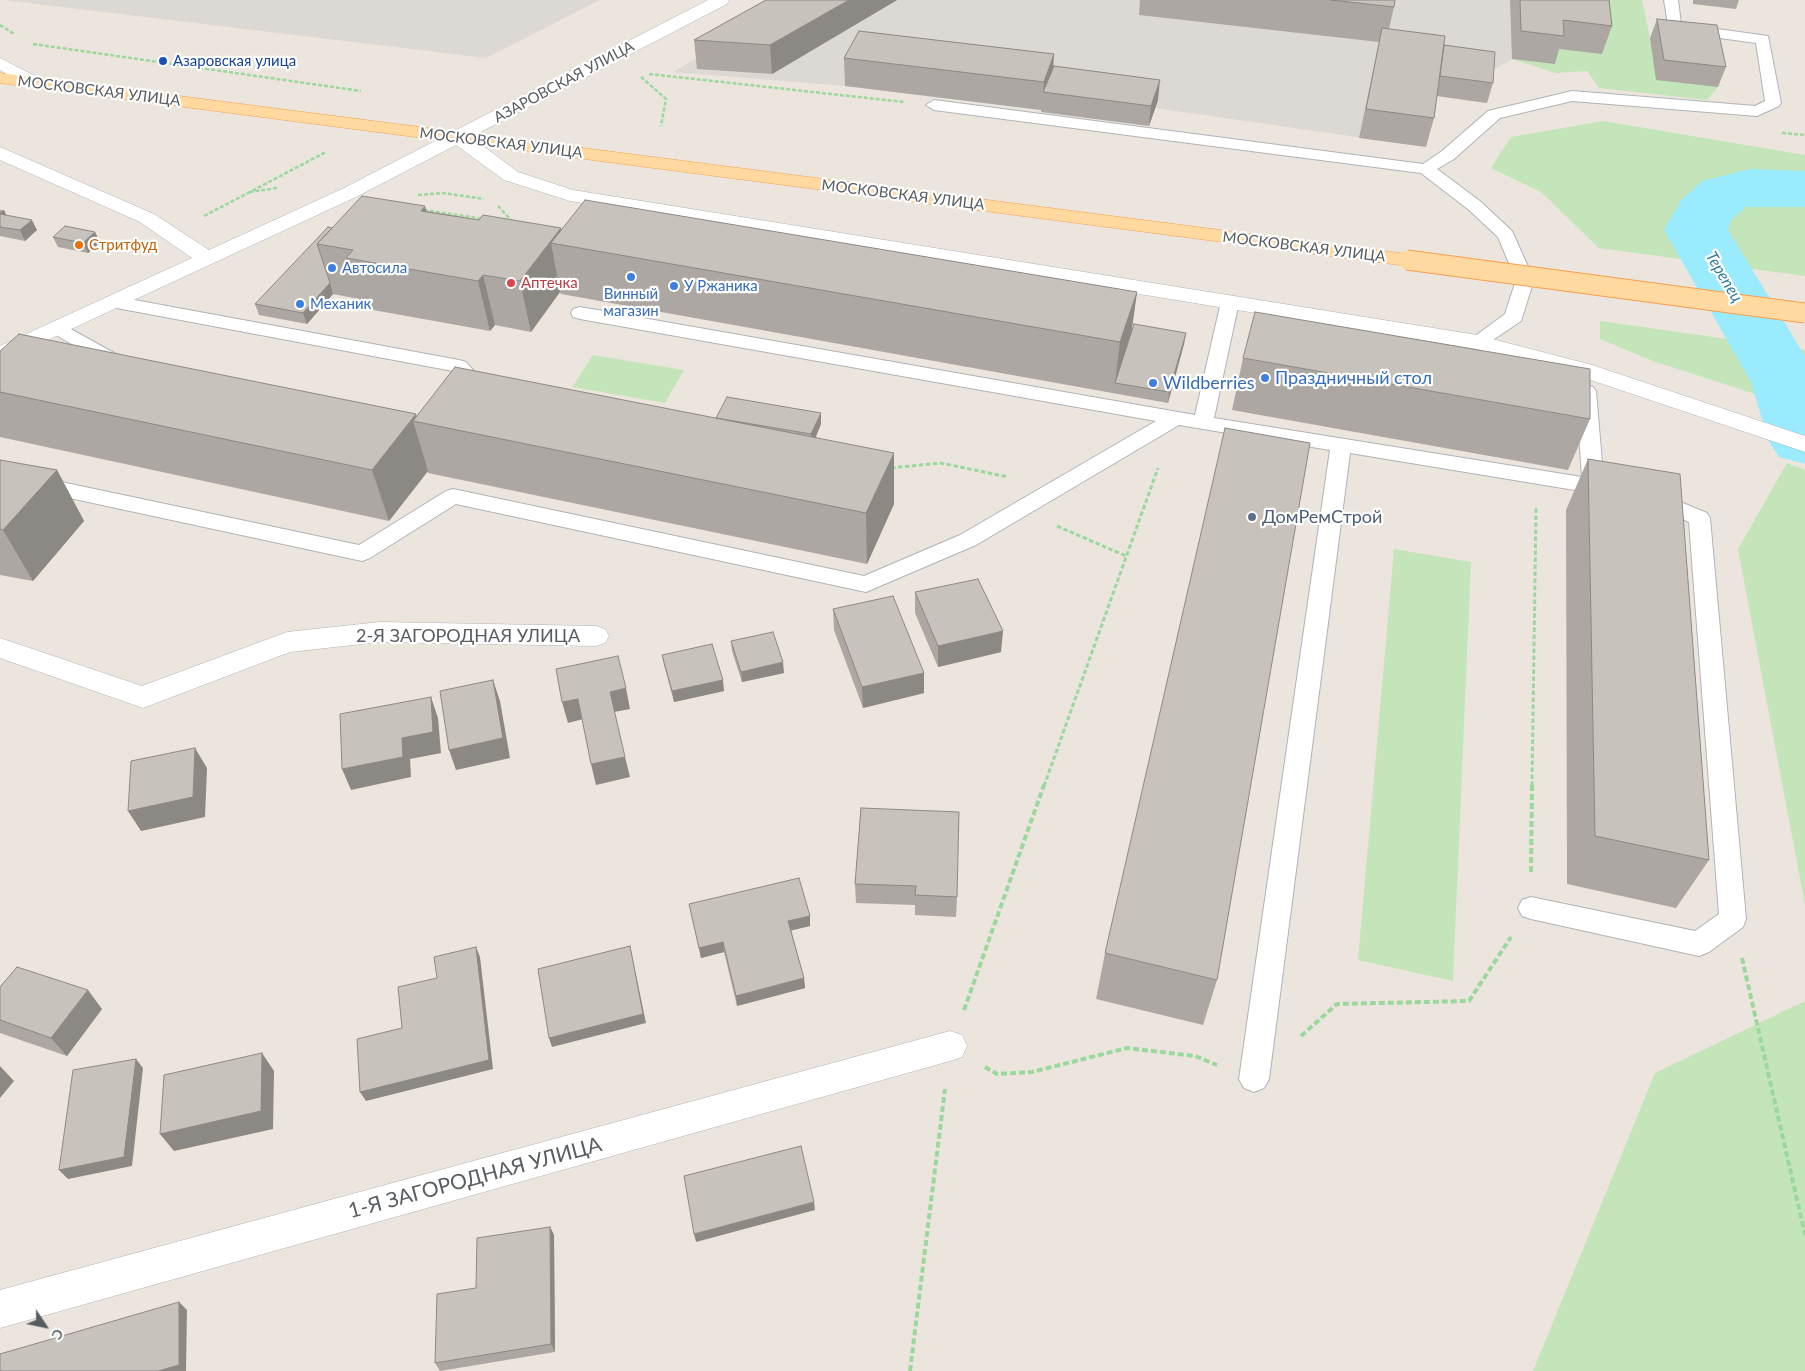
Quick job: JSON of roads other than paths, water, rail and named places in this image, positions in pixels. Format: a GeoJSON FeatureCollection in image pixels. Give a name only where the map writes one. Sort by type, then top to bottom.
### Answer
{"type":"FeatureCollection","features":[{"type":"Feature","properties":{"kind":"main road","name":"МОСКОВСКАЯ УЛИЦА"},"geometry":{"type":"LineString","coordinates":[[0,78],[1805,313]]}},
{"type":"Feature","properties":{"kind":"street","name":"АЗАРОВСКАЯ УЛИЦА"},"geometry":{"type":"LineString","coordinates":[[0,355],[206,258],[349,194],[460,138],[721,0]]}},
{"type":"Feature","properties":{"kind":"street"},"geometry":{"type":"LineString","coordinates":[[0,63],[34,83]]}},
{"type":"Feature","properties":{"kind":"street"},"geometry":{"type":"LineString","coordinates":[[460,138],[511,176],[570,195],[1477,342],[1584,370],[1805,444]]}},
{"type":"Feature","properties":{"kind":"street"},"geometry":{"type":"LineString","coordinates":[[0,153],[147,218],[206,258]]}},
{"type":"Feature","properties":{"kind":"street","name":"2-Я ЗАГОРОДНАЯ УЛИЦА"},"geometry":{"type":"LineString","coordinates":[[0,648],[143,698],[287,642],[380,632],[596,636]]}},
{"type":"Feature","properties":{"kind":"street","name":"1-Я ЗАГОРОДНАЯ УЛИЦА"},"geometry":{"type":"LineString","coordinates":[[0,1309],[950,1046]]}},
{"type":"Feature","properties":{"kind":"lane"},"geometry":{"type":"LineString","coordinates":[[1426,168],[1448,155],[1494,114],[1572,96],[1757,111],[1773,102],[1763,39],[1674,28],[1671,0]]}},
{"type":"Feature","properties":{"kind":"lane"},"geometry":{"type":"LineString","coordinates":[[934,105],[1426,168],[1475,206],[1506,235],[1525,280],[1514,317],[1477,342]]}},
{"type":"Feature","properties":{"kind":"lane"},"geometry":{"type":"LineString","coordinates":[[113,302],[459,366],[471,379],[448,406]]}},
{"type":"Feature","properties":{"kind":"lane"},"geometry":{"type":"LineString","coordinates":[[1203,423],[1230,302]]}},
{"type":"Feature","properties":{"kind":"lane"},"geometry":{"type":"LineString","coordinates":[[580,313],[1203,423],[1647,495],[1699,518],[1733,918],[1700,944],[1530,908]]}},
{"type":"Feature","properties":{"kind":"lane"},"geometry":{"type":"LineString","coordinates":[[58,328],[91,349],[133,371]]}},
{"type":"Feature","properties":{"kind":"lane"},"geometry":{"type":"LineString","coordinates":[[1584,370],[1611,489]]}},
{"type":"Feature","properties":{"kind":"lane"},"geometry":{"type":"LineString","coordinates":[[0,476],[362,553],[453,496],[866,584],[968,540],[1176,418]]}},
{"type":"Feature","properties":{"kind":"lane"},"geometry":{"type":"LineString","coordinates":[[1254,1079],[1341,445]]}},
{"type":"Feature","properties":{"kind":"waterway","name":"Терепец"},"geometry":{"type":"LineString","coordinates":[[1805,189],[1750,187],[1724,194],[1703,213],[1696,230],[1786,382],[1805,440]]}},
{"type":"Feature","properties":{"kind":"place","name":"Азаровская улица"},"geometry":{"type":"Point","coordinates":[163,61]}},
{"type":"Feature","properties":{"kind":"place","name":"Стритфуд"},"geometry":{"type":"Point","coordinates":[79,245]}},
{"type":"Feature","properties":{"kind":"place","name":"Автосила"},"geometry":{"type":"Point","coordinates":[332,268]}},
{"type":"Feature","properties":{"kind":"place","name":"Винный магазин"},"geometry":{"type":"Point","coordinates":[631,277]}},
{"type":"Feature","properties":{"kind":"place","name":"Аптечка"},"geometry":{"type":"Point","coordinates":[511,283]}},
{"type":"Feature","properties":{"kind":"place","name":"У Ржаника"},"geometry":{"type":"Point","coordinates":[674,286]}},
{"type":"Feature","properties":{"kind":"place","name":"Механик"},"geometry":{"type":"Point","coordinates":[300,304]}},
{"type":"Feature","properties":{"kind":"place","name":"Праздничный стол"},"geometry":{"type":"Point","coordinates":[1265,378]}},
{"type":"Feature","properties":{"kind":"place","name":"Wildberries"},"geometry":{"type":"Point","coordinates":[1153,383]}},
{"type":"Feature","properties":{"kind":"place","name":"ДомРемСтрой"},"geometry":{"type":"Point","coordinates":[1252,517]}}]}
